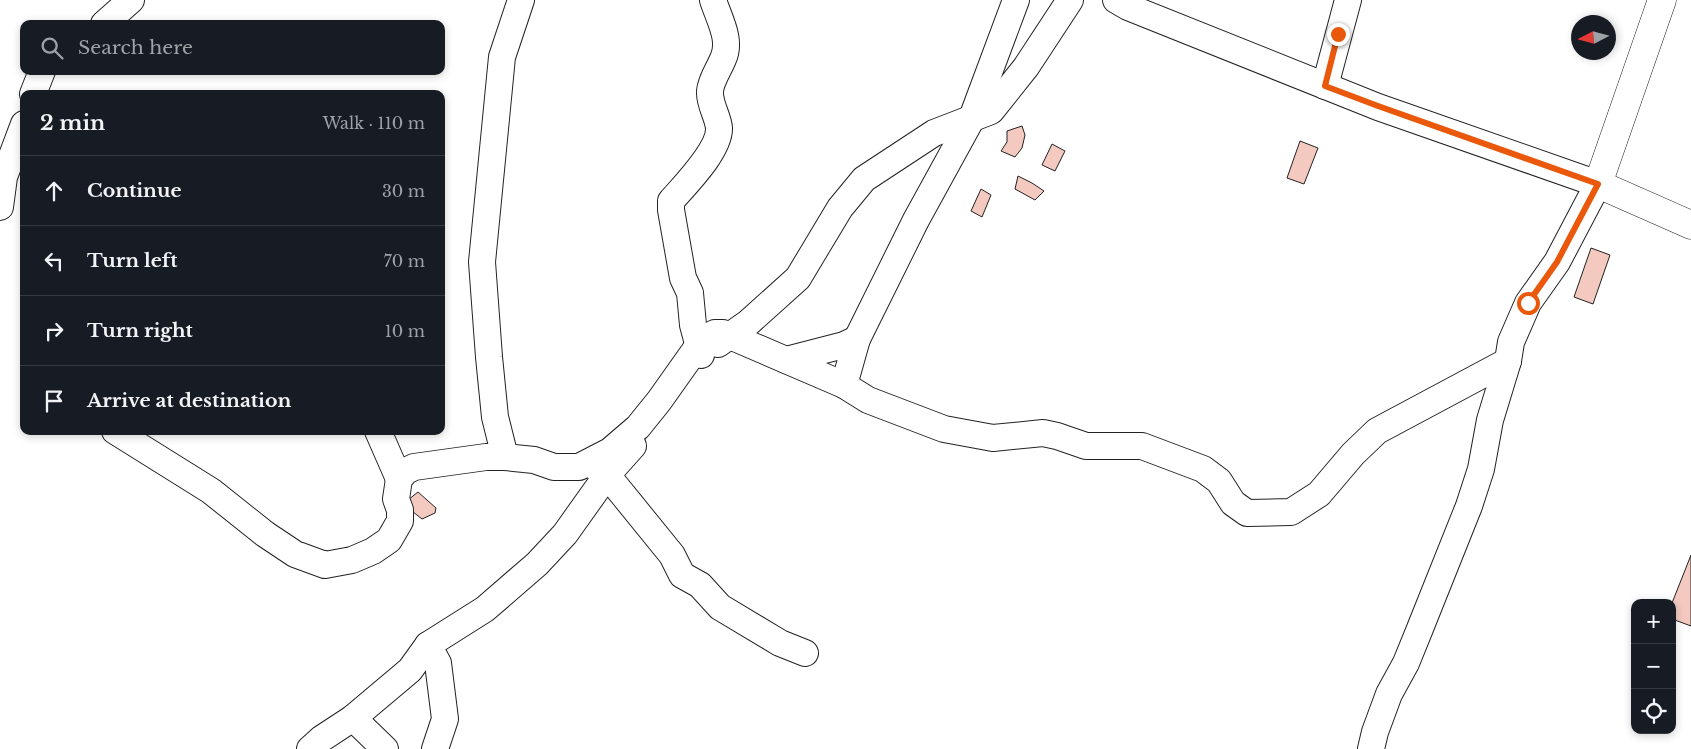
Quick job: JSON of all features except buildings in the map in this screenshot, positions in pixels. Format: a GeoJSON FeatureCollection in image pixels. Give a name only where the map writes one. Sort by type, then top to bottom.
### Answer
{"type":"FeatureCollection","features":[{"type":"Feature","properties":{"kind":"street"},"geometry":{"type":"LineString","coordinates":[[108,20],[131,0]]}},
{"type":"Feature","properties":{"kind":"street"},"geometry":{"type":"LineString","coordinates":[[505,457],[495,417],[482,262],[502,57],[521,0]]}},
{"type":"Feature","properties":{"kind":"street"},"geometry":{"type":"LineString","coordinates":[[699,350],[692,325],[690,293],[683,278],[671,201],[699,170],[719,135],[718,119],[710,93],[711,85],[727,50],[727,41],[713,0]]}},
{"type":"Feature","properties":{"kind":"street"},"geometry":{"type":"LineString","coordinates":[[844,385],[857,339],[916,220],[972,118],[1016,0]]}},
{"type":"Feature","properties":{"kind":"street"},"geometry":{"type":"LineString","coordinates":[[310,749],[321,739],[353,718],[410,670],[428,646],[484,609],[537,564],[565,534],[599,468],[658,416],[699,350],[730,336],[748,323],[798,278],[840,208],[864,179],[934,133],[991,111],[1026,67],[1070,0]]}},
{"type":"Feature","properties":{"kind":"street"},"geometry":{"type":"LineString","coordinates":[[1116,0],[1128,7],[1325,86],[1598,184],[1691,225]]}},
{"type":"Feature","properties":{"kind":"street"},"geometry":{"type":"LineString","coordinates":[[1325,86],[1348,0]]}},
{"type":"Feature","properties":{"kind":"street"},"geometry":{"type":"LineString","coordinates":[[1371,749],[1389,694],[1406,663],[1481,470],[1490,420],[1508,361],[1511,342],[1528,303],[1557,262],[1598,184],[1662,0]]}},
{"type":"Feature","properties":{"kind":"street"},"geometry":{"type":"LineString","coordinates":[[35,90],[40,75]]}},
{"type":"Feature","properties":{"kind":"street"},"geometry":{"type":"LineString","coordinates":[[0,207],[4,177],[20,135]]}},
{"type":"Feature","properties":{"kind":"street"},"geometry":{"type":"LineString","coordinates":[[730,336],[844,385],[868,400],[944,429],[994,438],[1043,433],[1086,446],[1142,446],[1203,469],[1219,481],[1233,503],[1247,513],[1291,512],[1319,494],[1353,454],[1377,431],[1508,361]]}},
{"type":"Feature","properties":{"kind":"street"},"geometry":{"type":"LineString","coordinates":[[786,360],[844,345],[857,339]]}},
{"type":"Feature","properties":{"kind":"street"},"geometry":{"type":"LineString","coordinates":[[120,435],[211,491],[265,534],[295,554],[325,565],[352,560],[373,552],[389,540],[400,521],[400,510],[396,499],[399,479],[380,435]]}},
{"type":"Feature","properties":{"kind":"street"},"geometry":{"type":"LineString","coordinates":[[399,479],[406,471],[420,466],[486,458],[505,457],[534,460],[554,467],[599,468],[672,555],[682,574],[700,586],[720,608],[780,644],[805,653]]}},
{"type":"Feature","properties":{"kind":"street"},"geometry":{"type":"LineString","coordinates":[[428,646],[438,663],[445,720],[435,749]]}},
{"type":"Feature","properties":{"kind":"street"},"geometry":{"type":"LineString","coordinates":[[353,718],[385,749]]}},
{"type":"Feature","properties":{"kind":"route"},"geometry":{"type":"LineString","coordinates":[[1338,34],[1325,86],[1598,184],[1557,262],[1528,303]]}}]}
